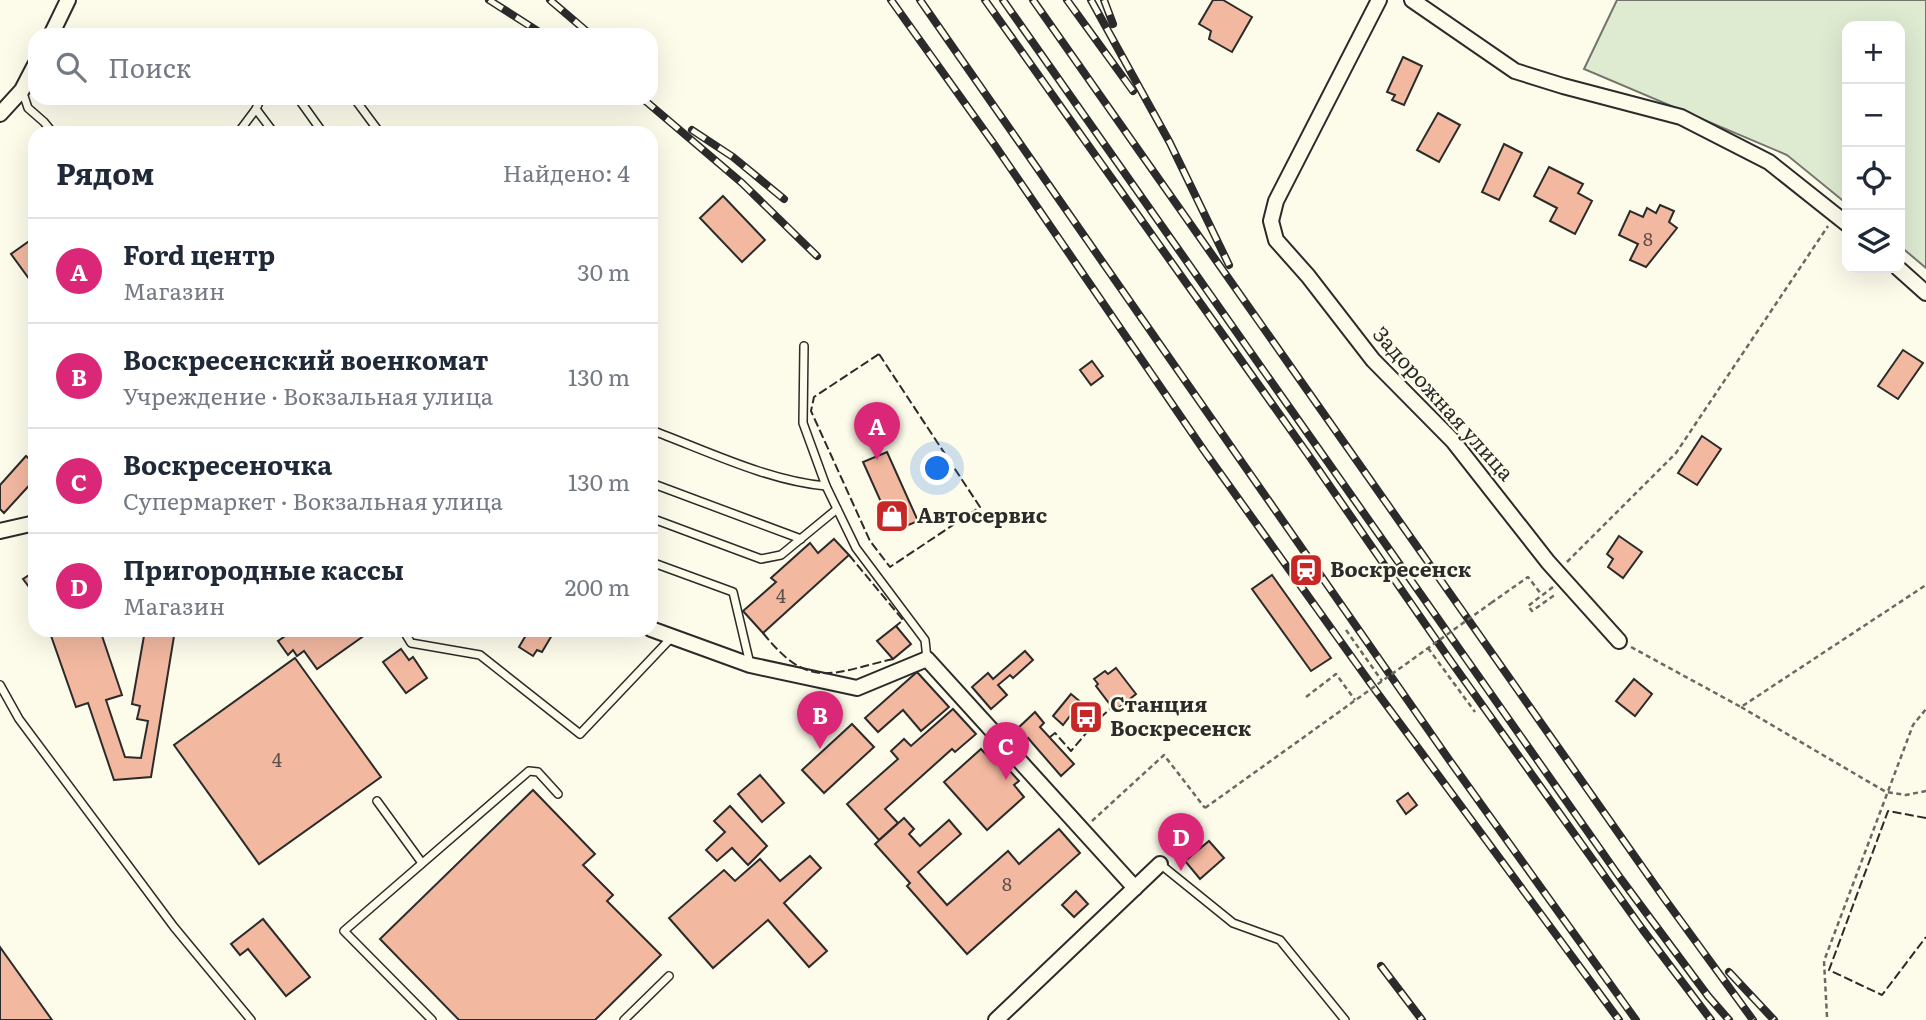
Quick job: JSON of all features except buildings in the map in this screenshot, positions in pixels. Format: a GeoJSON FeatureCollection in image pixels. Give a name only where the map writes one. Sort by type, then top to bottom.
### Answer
{"type":"FeatureCollection","features":[{"type":"Feature","properties":{"kind":"street"},"geometry":{"type":"LineString","coordinates":[[54,28],[68,0]]}},
{"type":"Feature","properties":{"kind":"street"},"geometry":{"type":"LineString","coordinates":[[1412,0],[1515,71],[1681,117],[1769,162],[1842,219]]}},
{"type":"Feature","properties":{"kind":"street","name":"Задорожная улица"},"geometry":{"type":"LineString","coordinates":[[1372,3],[1276,201],[1270,221],[1276,240],[1308,276],[1373,360],[1453,440],[1558,572],[1619,641]]}},
{"type":"Feature","properties":{"kind":"street"},"geometry":{"type":"LineString","coordinates":[[0,114],[22,90],[28,78]]}},
{"type":"Feature","properties":{"kind":"street"},"geometry":{"type":"LineString","coordinates":[[1904,273],[1926,293]]}},
{"type":"Feature","properties":{"kind":"street"},"geometry":{"type":"LineString","coordinates":[[0,531],[28,525]]}},
{"type":"Feature","properties":{"kind":"street"},"geometry":{"type":"LineString","coordinates":[[658,632],[750,664],[857,688],[928,659],[1135,888]]}},
{"type":"Feature","properties":{"kind":"street"},"geometry":{"type":"LineString","coordinates":[[996,1020],[1160,864]]}},
{"type":"Feature","properties":{"kind":"lane"},"geometry":{"type":"LineString","coordinates":[[22,90],[28,108],[47,126]]}},
{"type":"Feature","properties":{"kind":"lane"},"geometry":{"type":"LineString","coordinates":[[243,126],[258,105]]}},
{"type":"Feature","properties":{"kind":"lane"},"geometry":{"type":"LineString","coordinates":[[304,105],[318,126]]}},
{"type":"Feature","properties":{"kind":"lane"},"geometry":{"type":"LineString","coordinates":[[359,105],[375,126]]}},
{"type":"Feature","properties":{"kind":"lane"},"geometry":{"type":"LineString","coordinates":[[256,109],[269,126]]}},
{"type":"Feature","properties":{"kind":"lane"},"geometry":{"type":"LineString","coordinates":[[804,346],[803,423],[826,485],[856,548],[925,640],[928,659]]}},
{"type":"Feature","properties":{"kind":"lane"},"geometry":{"type":"LineString","coordinates":[[658,432],[762,471],[808,484],[826,485]]}},
{"type":"Feature","properties":{"kind":"lane"},"geometry":{"type":"LineString","coordinates":[[658,486],[801,539]]}},
{"type":"Feature","properties":{"kind":"lane"},"geometry":{"type":"LineString","coordinates":[[658,521],[761,559],[781,555],[837,509]]}},
{"type":"Feature","properties":{"kind":"lane"},"geometry":{"type":"LineString","coordinates":[[658,565],[733,592],[750,664]]}},
{"type":"Feature","properties":{"kind":"lane"},"geometry":{"type":"LineString","coordinates":[[407,637],[411,643],[480,655],[580,734],[671,637]]}},
{"type":"Feature","properties":{"kind":"lane"},"geometry":{"type":"LineString","coordinates":[[0,685],[19,719],[166,916],[251,1020]]}},
{"type":"Feature","properties":{"kind":"lane"},"geometry":{"type":"LineString","coordinates":[[432,1020],[344,931],[529,771],[538,772],[558,794]]}},
{"type":"Feature","properties":{"kind":"lane"},"geometry":{"type":"LineString","coordinates":[[377,801],[422,863]]}},
{"type":"Feature","properties":{"kind":"lane"},"geometry":{"type":"LineString","coordinates":[[1160,864],[1233,923],[1280,940],[1345,1020]]}},
{"type":"Feature","properties":{"kind":"lane"},"geometry":{"type":"LineString","coordinates":[[624,1020],[669,976]]}},
{"type":"Feature","properties":{"kind":"path"},"geometry":{"type":"LineString","coordinates":[[1558,572],[1676,453],[1842,219]]}},
{"type":"Feature","properties":{"kind":"path"},"geometry":{"type":"LineString","coordinates":[[1082,830],[1164,755],[1205,808],[1528,577],[1542,595],[1528,606],[1532,611],[1569,584]]}},
{"type":"Feature","properties":{"kind":"path"},"geometry":{"type":"LineString","coordinates":[[1741,707],[1926,585]]}},
{"type":"Feature","properties":{"kind":"path"},"geometry":{"type":"LineString","coordinates":[[1346,630],[1382,681]]}},
{"type":"Feature","properties":{"kind":"path"},"geometry":{"type":"LineString","coordinates":[[1619,641],[1741,707],[1886,792],[1906,795],[1926,791]]}},
{"type":"Feature","properties":{"kind":"path"},"geometry":{"type":"LineString","coordinates":[[1428,648],[1475,712]]}},
{"type":"Feature","properties":{"kind":"path"},"geometry":{"type":"LineString","coordinates":[[1306,698],[1336,674],[1355,700]]}},
{"type":"Feature","properties":{"kind":"path"},"geometry":{"type":"LineString","coordinates":[[1827,1017],[1824,961],[1913,725],[1926,709]]}},
{"type":"Feature","properties":{"kind":"green space"},"geometry":{"type":"Polygon","coordinates":[[[1617,0],[1926,0],[1926,268],[1905,250],[1905,21],[1842,21],[1842,200],[1787,155],[1584,69],[1617,0]]]}},
{"type":"Feature","properties":{"kind":"railway"},"geometry":{"type":"LineString","coordinates":[[489,0],[533,28]]}},
{"type":"Feature","properties":{"kind":"railway"},"geometry":{"type":"LineString","coordinates":[[550,0],[583,28]]}},
{"type":"Feature","properties":{"kind":"railway"},"geometry":{"type":"LineString","coordinates":[[891,0],[994,144],[1205,452],[1376,691],[1619,1020]]}},
{"type":"Feature","properties":{"kind":"railway"},"geometry":{"type":"LineString","coordinates":[[920,0],[1450,761],[1636,1020]]}},
{"type":"Feature","properties":{"kind":"railway"},"geometry":{"type":"LineString","coordinates":[[985,0],[1307,453],[1450,660],[1643,930],[1711,1020]]}},
{"type":"Feature","properties":{"kind":"railway"},"geometry":{"type":"LineString","coordinates":[[1003,0],[1621,879],[1729,1020]]}},
{"type":"Feature","properties":{"kind":"railway"},"geometry":{"type":"LineString","coordinates":[[1033,0],[1664,898],[1753,1020]]}},
{"type":"Feature","properties":{"kind":"railway"},"geometry":{"type":"LineString","coordinates":[[1067,0],[1133,91]]}},
{"type":"Feature","properties":{"kind":"railway"},"geometry":{"type":"LineString","coordinates":[[1091,0],[1170,143],[1229,265]]}},
{"type":"Feature","properties":{"kind":"railway"},"geometry":{"type":"LineString","coordinates":[[1104,0],[1113,24]]}},
{"type":"Feature","properties":{"kind":"railway"},"geometry":{"type":"LineString","coordinates":[[650,105],[742,183],[817,256]]}},
{"type":"Feature","properties":{"kind":"railway"},"geometry":{"type":"LineString","coordinates":[[692,130],[733,157],[784,199]]}},
{"type":"Feature","properties":{"kind":"railway"},"geometry":{"type":"LineString","coordinates":[[1381,966],[1422,1020]]}},
{"type":"Feature","properties":{"kind":"railway"},"geometry":{"type":"LineString","coordinates":[[1729,972],[1774,1020]]}},
{"type":"Feature","properties":{"kind":"fence"},"geometry":{"type":"LineString","coordinates":[[879,354],[980,507],[890,567],[870,541],[811,411],[814,397],[879,354]]}},
{"type":"Feature","properties":{"kind":"fence"},"geometry":{"type":"LineString","coordinates":[[849,555],[903,620],[896,626]]}},
{"type":"Feature","properties":{"kind":"fence"},"geometry":{"type":"LineString","coordinates":[[763,633],[794,663],[821,673],[893,659]]}},
{"type":"Feature","properties":{"kind":"fence"},"geometry":{"type":"LineString","coordinates":[[1100,718],[1112,707]]}},
{"type":"Feature","properties":{"kind":"fence"},"geometry":{"type":"LineString","coordinates":[[1050,737],[1055,733],[1071,751],[1088,731]]}},
{"type":"Feature","properties":{"kind":"fence"},"geometry":{"type":"LineString","coordinates":[[1926,818],[1888,811],[1829,970],[1882,995],[1926,937]]}},
{"type":"Feature","properties":{"kind":"place","name":"Ford центр"},"geometry":{"type":"Point","coordinates":[877,460]}},
{"type":"Feature","properties":{"kind":"place","name":"Автосервис"},"geometry":{"type":"Point","coordinates":[892,516]}},
{"type":"Feature","properties":{"kind":"place","name":"Воскресенск"},"geometry":{"type":"Point","coordinates":[1306,570]}},
{"type":"Feature","properties":{"kind":"place","name":"Станция Воскресенск"},"geometry":{"type":"Point","coordinates":[1086,717]}},
{"type":"Feature","properties":{"kind":"place","name":"Воскресенский военкомат"},"geometry":{"type":"Point","coordinates":[820,749]}},
{"type":"Feature","properties":{"kind":"place","name":"Воскресеночка"},"geometry":{"type":"Point","coordinates":[1006,780]}},
{"type":"Feature","properties":{"kind":"place","name":"Пригородные кассы"},"geometry":{"type":"Point","coordinates":[1181,871]}}]}
